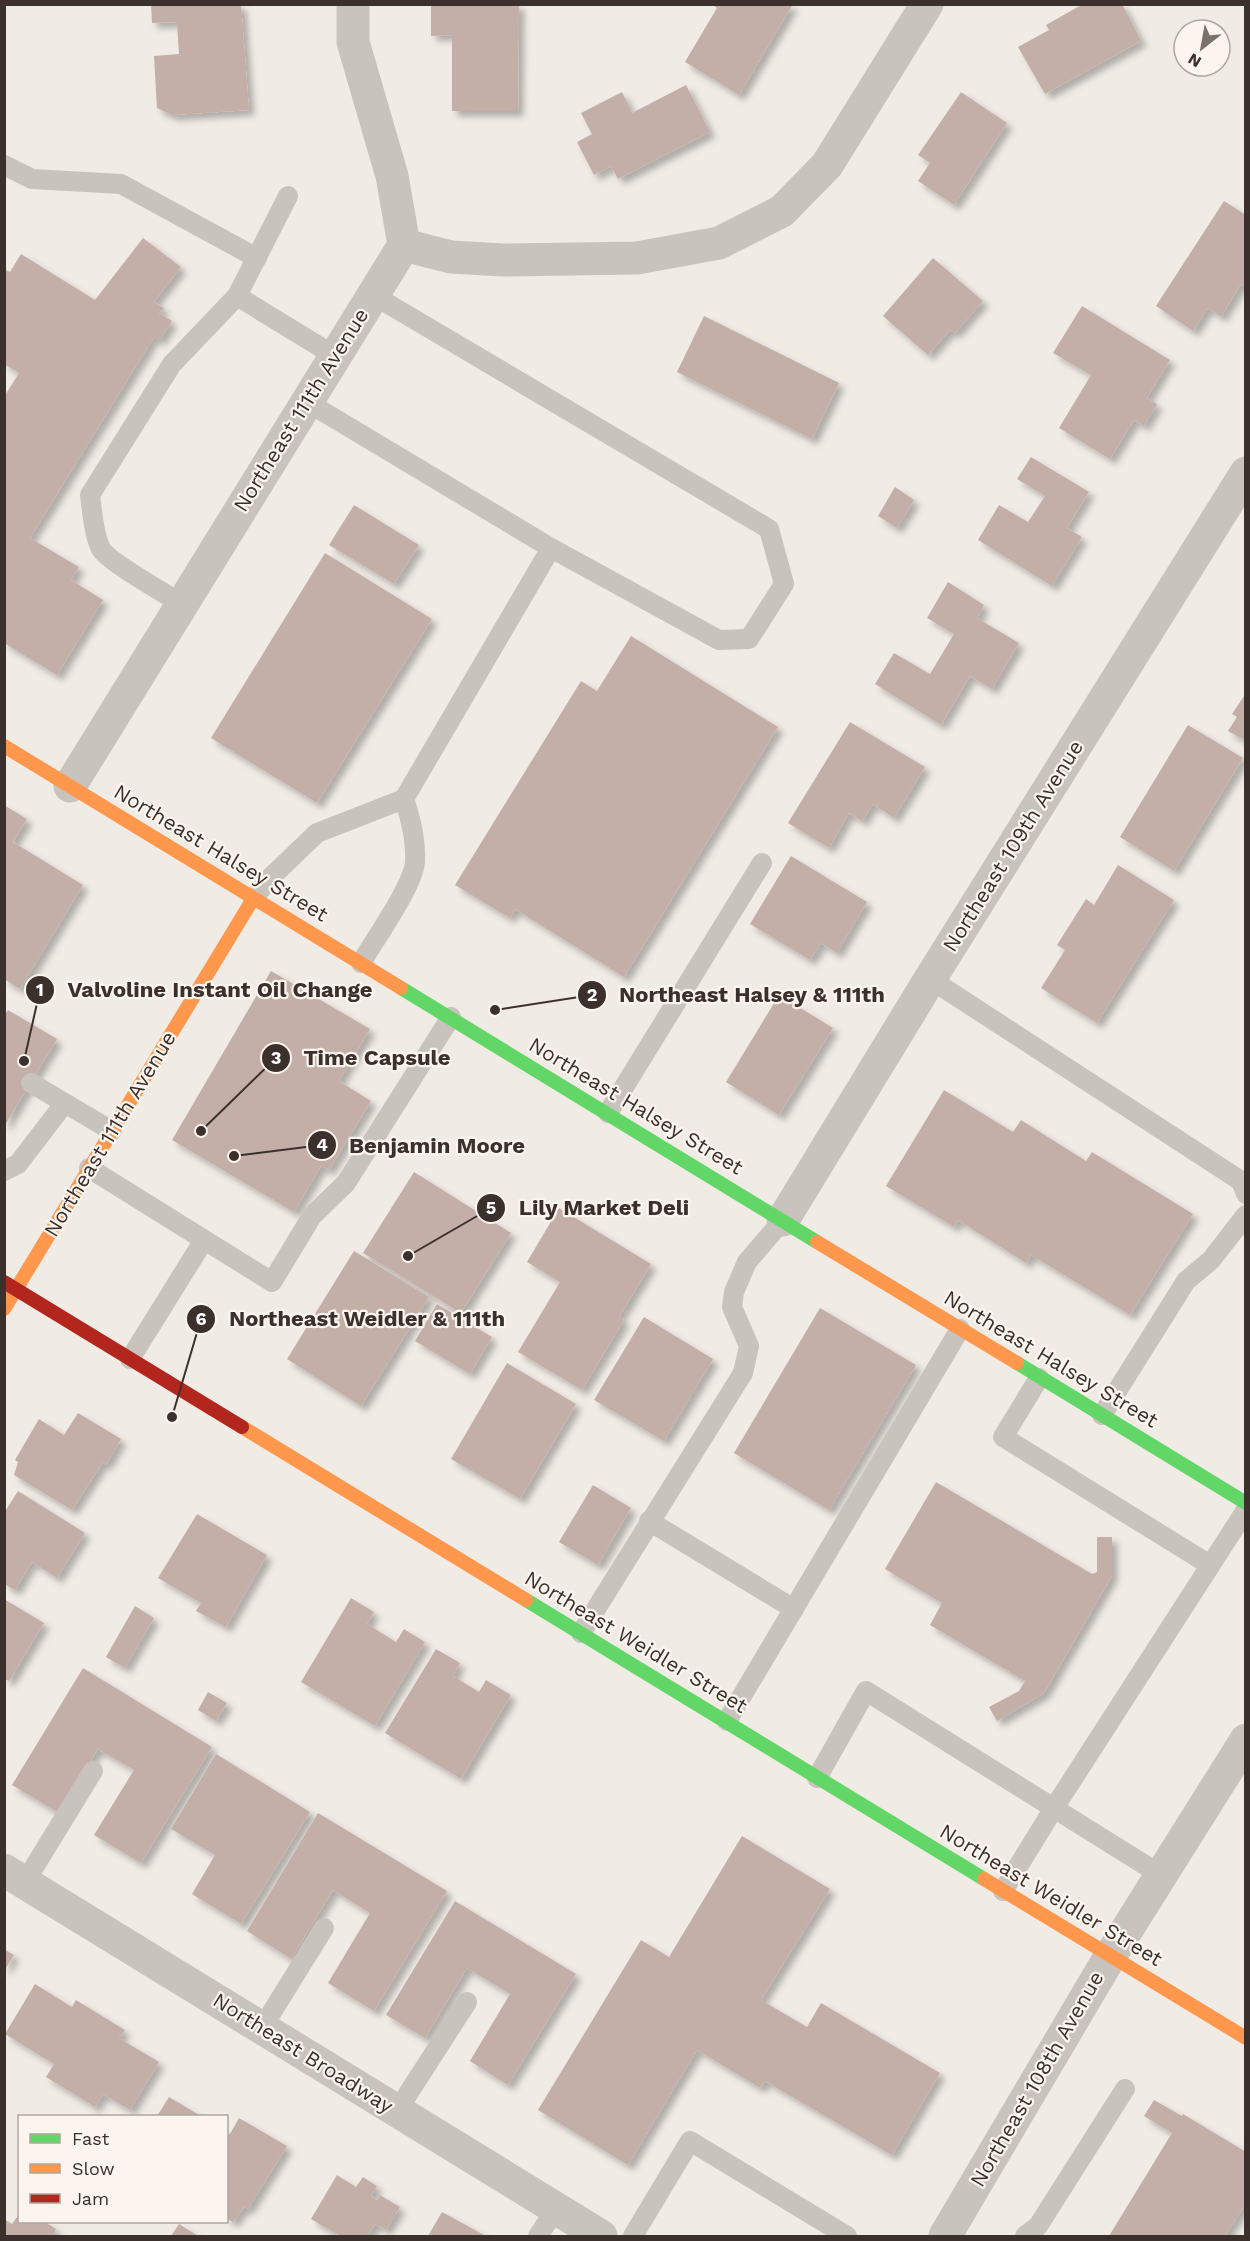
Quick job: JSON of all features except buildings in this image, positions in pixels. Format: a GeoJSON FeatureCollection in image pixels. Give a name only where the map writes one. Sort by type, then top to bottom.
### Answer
{"type":"FeatureCollection","features":[{"type":"Feature","properties":{"kind":"main road","name":"Northeast Halsey Street"},"geometry":{"type":"LineString","coordinates":[[4,746],[1245,1503]]}},
{"type":"Feature","properties":{"kind":"main road","name":"Northeast 111th Avenue"},"geometry":{"type":"LineString","coordinates":[[4,1309],[10,1286],[90,1168],[253,898]]}},
{"type":"Feature","properties":{"kind":"main road","name":"Northeast Weidler Street"},"geometry":{"type":"LineString","coordinates":[[10,1286],[1245,2038]]}},
{"type":"Feature","properties":{"kind":"street"},"geometry":{"type":"LineString","coordinates":[[353,4],[353,42],[392,176],[404,245],[451,257],[503,260],[637,258],[719,243],[782,211],[827,165],[927,4]]}},
{"type":"Feature","properties":{"kind":"street","name":"Northeast 111th Avenue"},"geometry":{"type":"LineString","coordinates":[[70,786],[404,245]]}},
{"type":"Feature","properties":{"kind":"street","name":"Northeast 109th Avenue"},"geometry":{"type":"LineString","coordinates":[[783,1220],[1245,473]]}},
{"type":"Feature","properties":{"kind":"street","name":"Northeast 108th Avenue"},"geometry":{"type":"LineString","coordinates":[[945,2236],[1111,1955],[1245,1740]]}},
{"type":"Feature","properties":{"kind":"street","name":"Northeast Broadway"},"geometry":{"type":"LineString","coordinates":[[15,1876],[601,2236]]}},
{"type":"Feature","properties":{"kind":"lane"},"geometry":{"type":"LineString","coordinates":[[4,165],[32,179],[122,184],[257,258]]}},
{"type":"Feature","properties":{"kind":"lane"},"geometry":{"type":"LineString","coordinates":[[182,604],[122,566],[102,550],[94,522],[90,495],[172,364],[237,296],[288,196]]}},
{"type":"Feature","properties":{"kind":"lane"},"geometry":{"type":"LineString","coordinates":[[307,402],[551,548],[719,640],[749,639],[784,584],[769,529],[373,295]]}},
{"type":"Feature","properties":{"kind":"lane"},"geometry":{"type":"LineString","coordinates":[[237,296],[335,356]]}},
{"type":"Feature","properties":{"kind":"lane"},"geometry":{"type":"LineString","coordinates":[[253,898],[270,878],[317,833],[404,799],[551,548]]}},
{"type":"Feature","properties":{"kind":"lane"},"geometry":{"type":"LineString","coordinates":[[361,963],[409,884],[416,864],[413,828],[404,799]]}},
{"type":"Feature","properties":{"kind":"lane"},"geometry":{"type":"LineString","coordinates":[[608,1113],[762,864]]}},
{"type":"Feature","properties":{"kind":"lane"},"geometry":{"type":"LineString","coordinates":[[930,979],[1241,1181],[1245,1194]]}},
{"type":"Feature","properties":{"kind":"lane"},"geometry":{"type":"LineString","coordinates":[[90,1168],[272,1282],[312,1216],[346,1183],[451,1017]]}},
{"type":"Feature","properties":{"kind":"lane"},"geometry":{"type":"LineString","coordinates":[[31,1083],[112,1131]]}},
{"type":"Feature","properties":{"kind":"lane"},"geometry":{"type":"LineString","coordinates":[[4,1171],[18,1164],[64,1104]]}},
{"type":"Feature","properties":{"kind":"lane"},"geometry":{"type":"LineString","coordinates":[[1102,1415],[1186,1281],[1211,1260],[1245,1215]]}},
{"type":"Feature","properties":{"kind":"lane"},"geometry":{"type":"LineString","coordinates":[[581,1633],[743,1373],[749,1346],[732,1307],[734,1292],[747,1263],[783,1220]]}},
{"type":"Feature","properties":{"kind":"lane"},"geometry":{"type":"LineString","coordinates":[[130,1359],[204,1240]]}},
{"type":"Feature","properties":{"kind":"lane"},"geometry":{"type":"LineString","coordinates":[[727,1721],[960,1329]]}},
{"type":"Feature","properties":{"kind":"lane"},"geometry":{"type":"LineString","coordinates":[[1039,1378],[1003,1437],[1210,1565]]}},
{"type":"Feature","properties":{"kind":"lane"},"geometry":{"type":"LineString","coordinates":[[1003,1891],[1245,1510]]}},
{"type":"Feature","properties":{"kind":"lane"},"geometry":{"type":"LineString","coordinates":[[649,1521],[794,1609]]}},
{"type":"Feature","properties":{"kind":"lane"},"geometry":{"type":"LineString","coordinates":[[817,1778],[866,1691],[1161,1875]]}},
{"type":"Feature","properties":{"kind":"lane"},"geometry":{"type":"LineString","coordinates":[[15,1876],[93,1771]]}},
{"type":"Feature","properties":{"kind":"lane"},"geometry":{"type":"LineString","coordinates":[[261,2028],[324,1928]]}},
{"type":"Feature","properties":{"kind":"lane"},"geometry":{"type":"LineString","coordinates":[[397,2110],[467,2002]]}},
{"type":"Feature","properties":{"kind":"lane"},"geometry":{"type":"LineString","coordinates":[[1025,2236],[1038,2226],[1125,2089]]}},
{"type":"Feature","properties":{"kind":"lane"},"geometry":{"type":"LineString","coordinates":[[633,2236],[690,2141],[847,2236]]}},
{"type":"Feature","properties":{"kind":"lane"},"geometry":{"type":"LineString","coordinates":[[538,2236],[556,2209]]}},
{"type":"Feature","properties":{"kind":"traffic: fast"},"geometry":{"type":"LineString","coordinates":[[401,988],[817,1242]]}},
{"type":"Feature","properties":{"kind":"traffic: fast"},"geometry":{"type":"LineString","coordinates":[[1017,1363],[1246,1503]]}},
{"type":"Feature","properties":{"kind":"traffic: fast"},"geometry":{"type":"LineString","coordinates":[[526,1600],[984,1879]]}},
{"type":"Feature","properties":{"kind":"traffic: slow"},"geometry":{"type":"LineString","coordinates":[[4,746],[401,988]]}},
{"type":"Feature","properties":{"kind":"traffic: slow"},"geometry":{"type":"LineString","coordinates":[[4,1309],[253,899]]}},
{"type":"Feature","properties":{"kind":"traffic: slow"},"geometry":{"type":"LineString","coordinates":[[817,1242],[1017,1363]]}},
{"type":"Feature","properties":{"kind":"traffic: slow"},"geometry":{"type":"LineString","coordinates":[[242,1427],[526,1600]]}},
{"type":"Feature","properties":{"kind":"traffic: slow"},"geometry":{"type":"LineString","coordinates":[[984,1879],[1246,2038]]}},
{"type":"Feature","properties":{"kind":"traffic: jam"},"geometry":{"type":"LineString","coordinates":[[4,1282],[242,1427]]}},
{"type":"Feature","properties":{"kind":"place","name":"Northeast Halsey & 111th"},"geometry":{"type":"Point","coordinates":[495,1010]}},
{"type":"Feature","properties":{"kind":"place","name":"Valvoline Instant Oil Change"},"geometry":{"type":"Point","coordinates":[24,1061]}},
{"type":"Feature","properties":{"kind":"place","name":"Time Capsule"},"geometry":{"type":"Point","coordinates":[201,1131]}},
{"type":"Feature","properties":{"kind":"place","name":"Benjamin Moore"},"geometry":{"type":"Point","coordinates":[234,1156]}},
{"type":"Feature","properties":{"kind":"place","name":"Lily Market Deli"},"geometry":{"type":"Point","coordinates":[408,1256]}},
{"type":"Feature","properties":{"kind":"place","name":"Northeast Weidler & 111th"},"geometry":{"type":"Point","coordinates":[172,1417]}}]}
